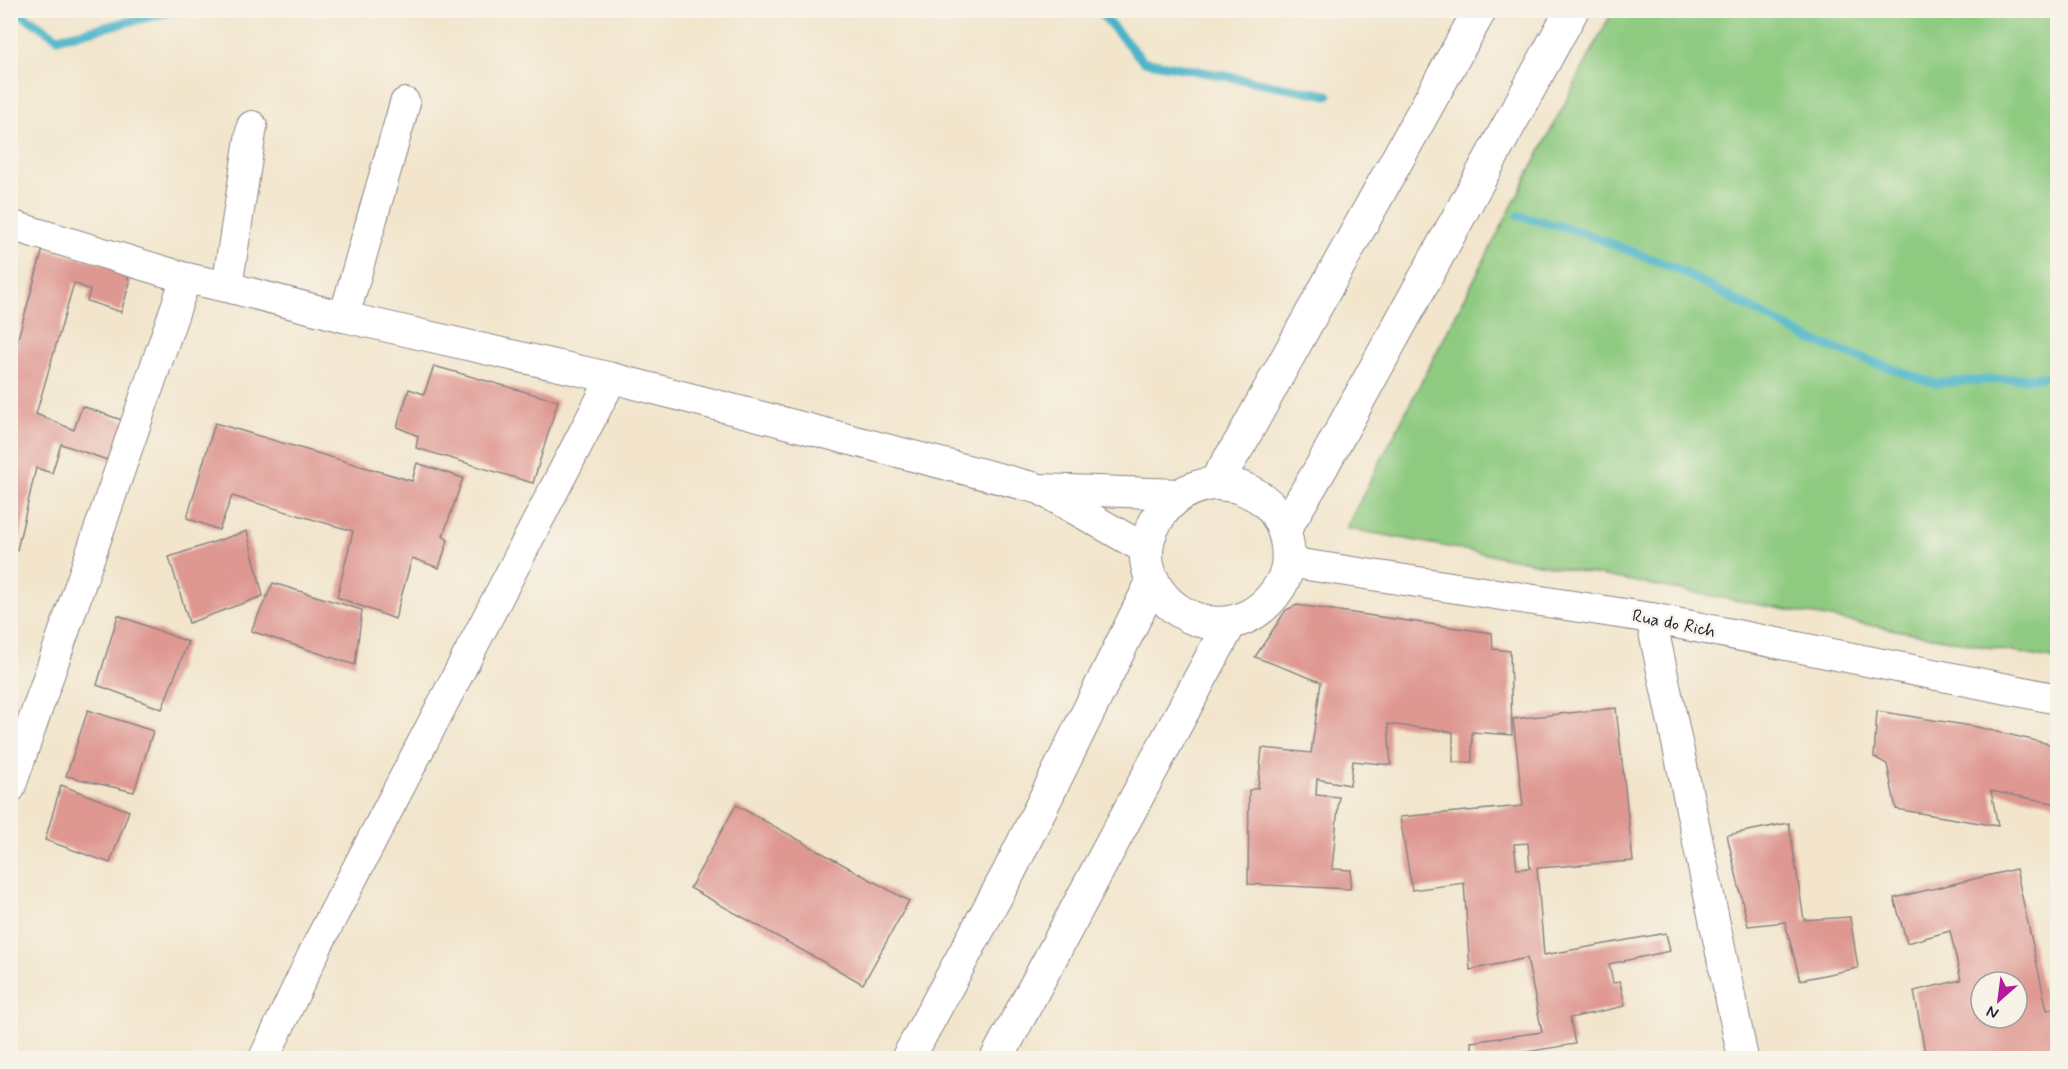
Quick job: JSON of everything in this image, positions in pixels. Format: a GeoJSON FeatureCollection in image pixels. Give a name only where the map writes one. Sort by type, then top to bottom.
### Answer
{"type":"FeatureCollection","features":[{"type":"Feature","properties":{"kind":"main road"},"geometry":{"type":"LineString","coordinates":[[1215,483],[1240,443],[1480,10]]}},
{"type":"Feature","properties":{"kind":"main road"},"geometry":{"type":"LineString","coordinates":[[1150,566],[1161,594],[1171,606],[1199,621],[1214,624],[1230,623],[1251,616],[1269,602],[1282,583],[1286,546],[1322,468],[1572,10]]}},
{"type":"Feature","properties":{"kind":"main road"},"geometry":{"type":"LineString","coordinates":[[908,1059],[1009,872],[1150,566],[1152,528],[1163,509],[1180,494],[1196,486],[1215,483],[1244,488],[1269,505],[1286,546]]}},
{"type":"Feature","properties":{"kind":"main road"},"geometry":{"type":"LineString","coordinates":[[997,1059],[1230,623]]}},
{"type":"Feature","properties":{"kind":"street"},"geometry":{"type":"LineString","coordinates":[[344,317],[405,103]]}},
{"type":"Feature","properties":{"kind":"street"},"geometry":{"type":"LineString","coordinates":[[227,286],[252,126]]}},
{"type":"Feature","properties":{"kind":"street"},"geometry":{"type":"LineString","coordinates":[[10,225],[186,278],[227,286],[344,317],[612,378],[1040,489],[1180,494]]}},
{"type":"Feature","properties":{"kind":"street"},"geometry":{"type":"LineString","coordinates":[[10,788],[186,278]]}},
{"type":"Feature","properties":{"kind":"street"},"geometry":{"type":"LineString","coordinates":[[264,1059],[319,942],[612,378]]}},
{"type":"Feature","properties":{"kind":"street"},"geometry":{"type":"LineString","coordinates":[[1040,489],[1150,566]]}},
{"type":"Feature","properties":{"kind":"street","name":"Rua do Rich"},"geometry":{"type":"LineString","coordinates":[[1286,546],[2058,699]]}},
{"type":"Feature","properties":{"kind":"street"},"geometry":{"type":"LineString","coordinates":[[1651,618],[1743,1059]]}},
{"type":"Feature","properties":{"kind":"green space"},"geometry":{"type":"Polygon","coordinates":[[[1613,10],[2057,11],[2057,660],[1346,528],[1613,10]]]}},
{"type":"Feature","properties":{"kind":"building"},"geometry":{"type":"Polygon","coordinates":[[[43,249],[123,268],[130,282],[121,312],[87,301],[90,290],[74,283],[36,414],[74,430],[82,406],[130,423],[116,463],[61,444],[52,473],[36,468],[17,550],[10,549],[10,367],[43,249]]]}},
{"type":"Feature","properties":{"kind":"building"},"geometry":{"type":"Polygon","coordinates":[[[434,366],[558,401],[533,483],[416,448],[418,436],[397,427],[409,389],[424,394],[434,366]]]}},
{"type":"Feature","properties":{"kind":"building"},"geometry":{"type":"Polygon","coordinates":[[[215,423],[412,481],[417,463],[463,478],[443,536],[448,540],[439,568],[412,558],[395,619],[337,597],[353,531],[232,496],[219,530],[187,518],[215,423]]]}},
{"type":"Feature","properties":{"kind":"building"},"geometry":{"type":"Polygon","coordinates":[[[247,531],[263,596],[189,623],[169,557],[247,531]]]}},
{"type":"Feature","properties":{"kind":"building"},"geometry":{"type":"Polygon","coordinates":[[[273,583],[362,610],[355,665],[251,631],[273,583]]]}},
{"type":"Feature","properties":{"kind":"building"},"geometry":{"type":"Polygon","coordinates":[[[1297,605],[1492,633],[1493,649],[1510,651],[1512,735],[1472,732],[1472,762],[1453,762],[1453,732],[1388,724],[1391,765],[1353,761],[1350,785],[1317,779],[1316,795],[1339,797],[1332,869],[1351,870],[1350,889],[1248,884],[1249,790],[1258,788],[1262,748],[1311,753],[1321,682],[1255,657],[1286,610],[1297,605]]]}},
{"type":"Feature","properties":{"kind":"building"},"geometry":{"type":"Polygon","coordinates":[[[118,615],[188,642],[162,709],[97,685],[118,615]]]}},
{"type":"Feature","properties":{"kind":"building"},"geometry":{"type":"Polygon","coordinates":[[[1616,708],[1633,861],[1537,868],[1544,955],[1666,933],[1670,951],[1609,964],[1613,983],[1620,982],[1625,1006],[1570,1018],[1575,1044],[1489,1058],[1474,1058],[1471,1042],[1542,1032],[1527,958],[1470,970],[1464,883],[1412,890],[1400,817],[1523,806],[1513,719],[1616,708]],[[1528,843],[1514,844],[1517,869],[1530,868],[1528,843]]]}},
{"type":"Feature","properties":{"kind":"building"},"geometry":{"type":"Polygon","coordinates":[[[88,710],[153,731],[134,792],[66,776],[88,710]]]}},
{"type":"Feature","properties":{"kind":"building"},"geometry":{"type":"Polygon","coordinates":[[[1877,711],[1977,727],[2058,746],[2058,804],[1991,791],[1998,826],[1896,809],[1887,764],[1874,757],[1877,711]]]}},
{"type":"Feature","properties":{"kind":"building"},"geometry":{"type":"Polygon","coordinates":[[[61,785],[129,811],[110,863],[45,840],[61,785]]]}},
{"type":"Feature","properties":{"kind":"building"},"geometry":{"type":"Polygon","coordinates":[[[736,805],[909,901],[863,984],[690,888],[736,805]]]}},
{"type":"Feature","properties":{"kind":"building"},"geometry":{"type":"Polygon","coordinates":[[[1789,823],[1804,920],[1850,917],[1858,968],[1800,980],[1785,922],[1748,926],[1727,835],[1789,823]]]}},
{"type":"Feature","properties":{"kind":"building"},"geometry":{"type":"Polygon","coordinates":[[[2016,869],[2047,1010],[2058,1008],[2058,1058],[1926,1058],[1914,991],[1961,980],[1950,931],[1907,943],[1894,898],[2016,869]]]}},
{"type":"Feature","properties":{"kind":"waterway"},"geometry":{"type":"LineString","coordinates":[[15,10],[58,38],[179,10]]}},
{"type":"Feature","properties":{"kind":"waterway"},"geometry":{"type":"LineString","coordinates":[[1098,10],[1143,61],[1328,95]]}},
{"type":"Feature","properties":{"kind":"waterway"},"geometry":{"type":"LineString","coordinates":[[1519,216],[1578,231],[1675,268],[1811,340],[1933,383],[2058,376]]}}]}
